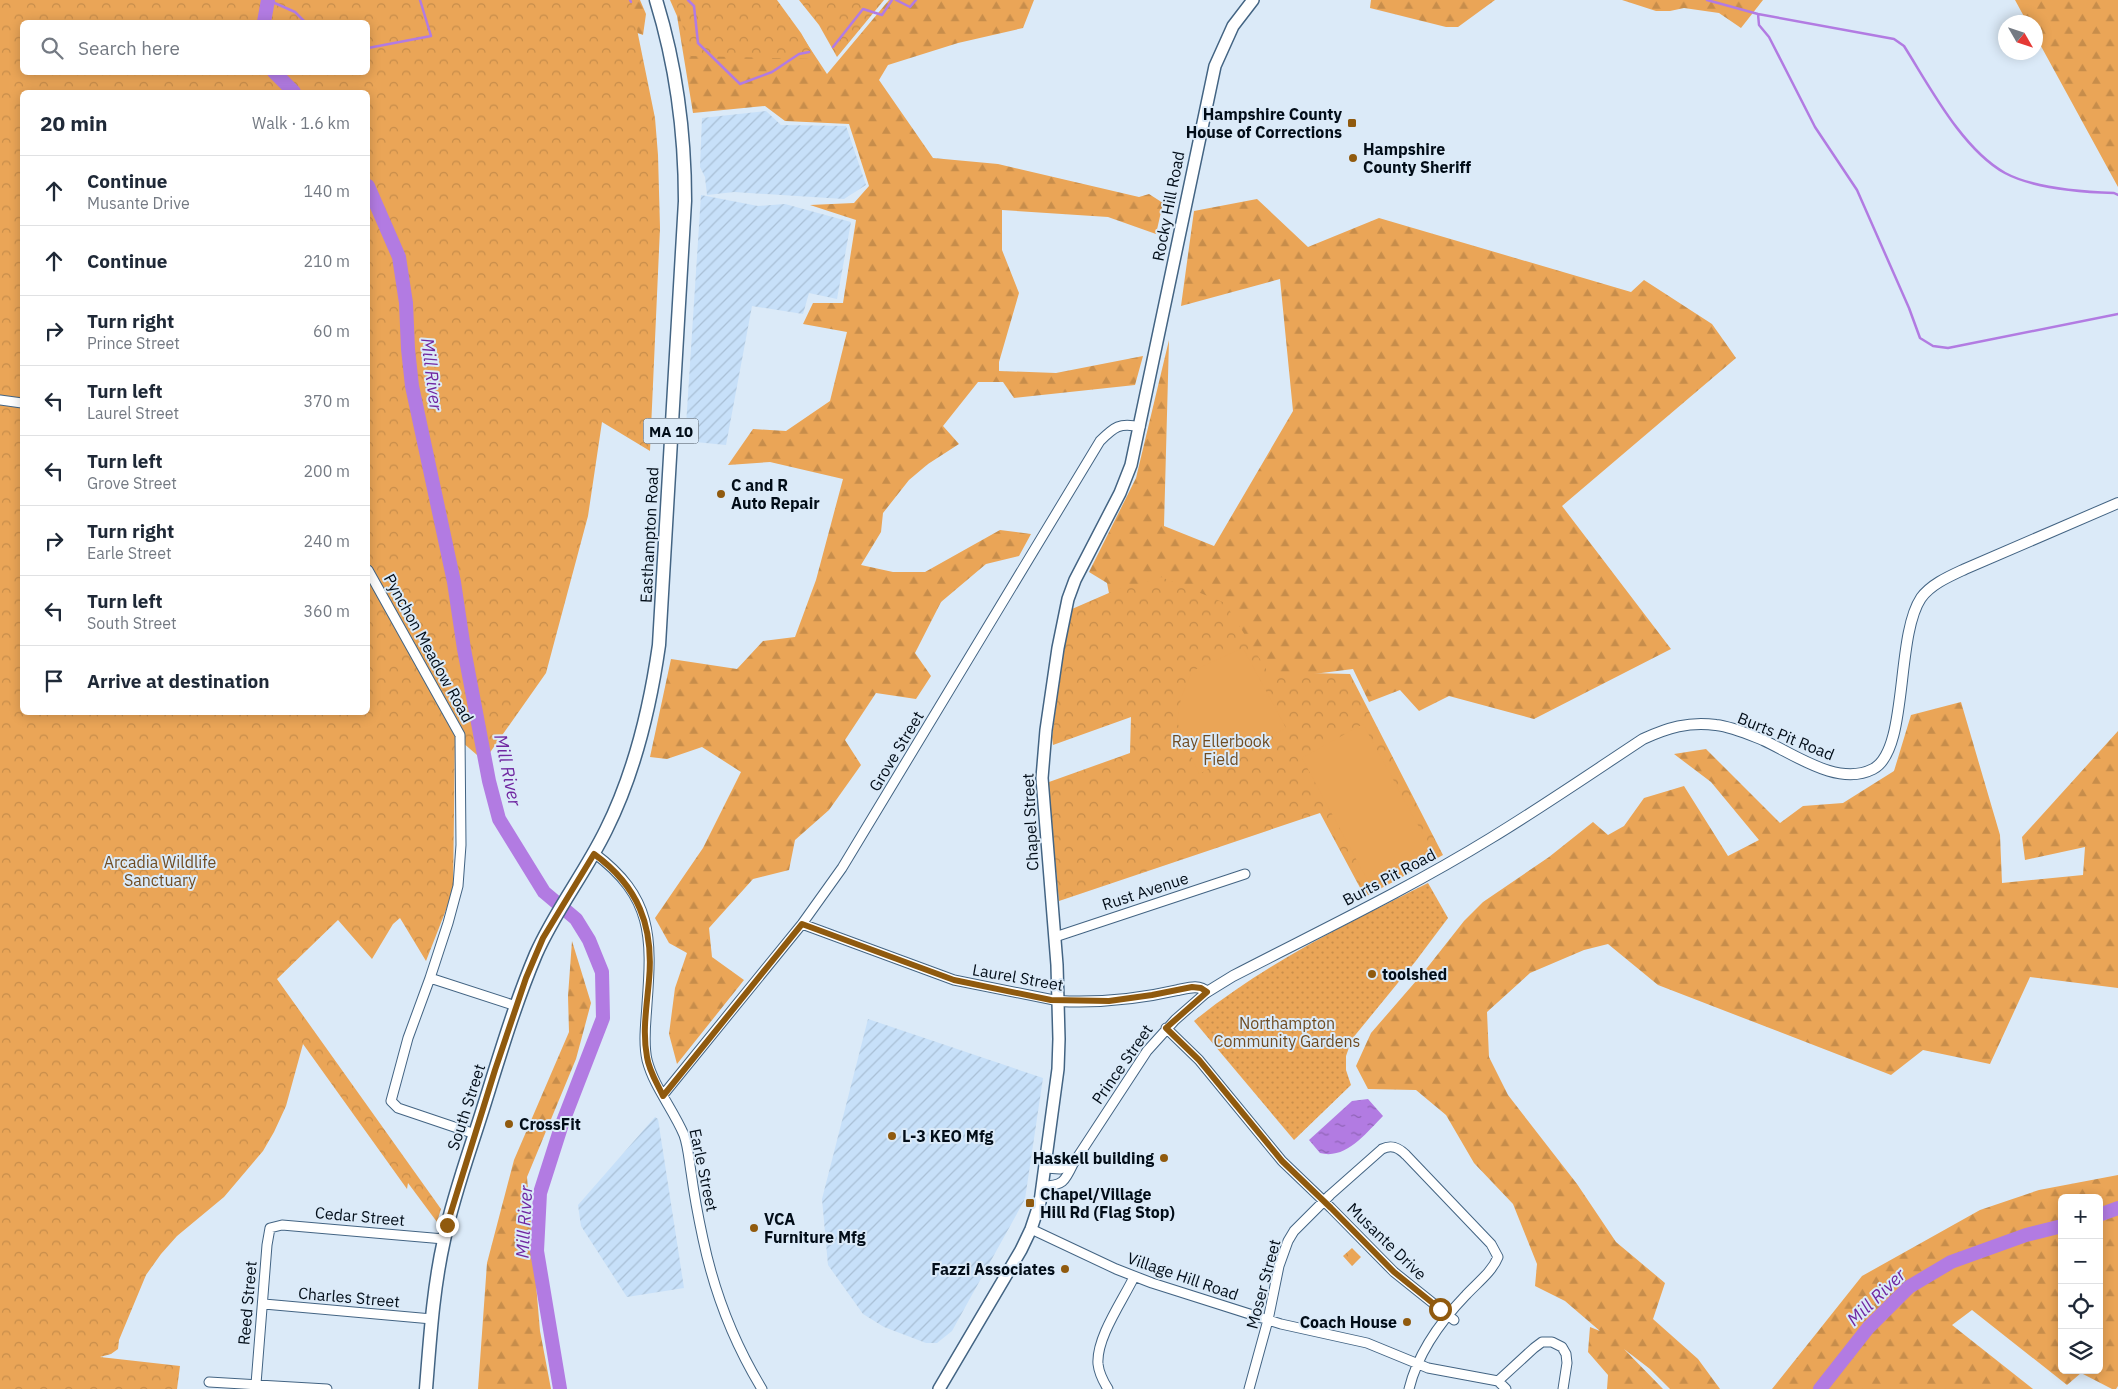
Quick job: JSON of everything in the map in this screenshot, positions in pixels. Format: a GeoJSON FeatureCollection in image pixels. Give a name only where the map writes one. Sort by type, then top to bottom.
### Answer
{"type":"FeatureCollection","features":[{"type":"Feature","properties":{"kind":"main road","name":"Easthampton Road"},"geometry":{"type":"LineString","coordinates":[[594,854],[619,802],[633,764],[649,705],[659,645],[685,186],[683,139],[677,90],[669,49],[656,0]]}},
{"type":"Feature","properties":{"kind":"main road","name":"Rocky Hill Road"},"geometry":{"type":"LineString","coordinates":[[1140,427],[1214,66],[1232,26],[1253,0]]}},
{"type":"Feature","properties":{"kind":"main road","name":"Chapel Street"},"geometry":{"type":"LineString","coordinates":[[1031,1229],[1043,1186],[1058,1069],[1058,1001],[1055,937],[1042,778],[1046,730],[1061,625],[1068,599],[1075,580],[1128,475],[1140,427]]}},
{"type":"Feature","properties":{"kind":"main road","name":"South Street"},"geometry":{"type":"LineString","coordinates":[[426,1389],[432,1319],[444,1239],[475,1134],[516,1006],[536,955],[550,926],[594,854]]}},
{"type":"Feature","properties":{"kind":"main road"},"geometry":{"type":"LineString","coordinates":[[939,1389],[1031,1229]]}},
{"type":"Feature","properties":{"kind":"street"},"geometry":{"type":"LineString","coordinates":[[0,400],[20,403]]}},
{"type":"Feature","properties":{"kind":"street","name":"Grove Street"},"geometry":{"type":"LineString","coordinates":[[663,1096],[802,924],[842,868],[1100,441],[1118,426],[1140,427]]}},
{"type":"Feature","properties":{"kind":"street","name":"Burts Pit Road"},"geometry":{"type":"LineString","coordinates":[[1207,992],[1233,976],[1458,858],[1491,839],[1643,739],[1670,727],[1686,724],[1715,725],[1736,729],[1764,740],[1816,766],[1836,772],[1861,774],[1874,769],[1884,759],[1894,736],[1908,631],[1913,614],[1922,597],[1941,580],[2118,504]]}},
{"type":"Feature","properties":{"kind":"street","name":"Pynchon Meadow Road"},"geometry":{"type":"LineString","coordinates":[[370,574],[460,734],[458,886],[430,978],[408,1038],[391,1101],[398,1108],[475,1134]]}},
{"type":"Feature","properties":{"kind":"street","name":"Earle Street"},"geometry":{"type":"LineString","coordinates":[[594,854],[611,866],[624,881],[641,908],[646,920],[650,938],[651,962],[645,1044],[652,1073],[684,1135],[702,1238],[719,1297],[741,1351],[762,1389]]}},
{"type":"Feature","properties":{"kind":"street","name":"Rust Avenue"},"geometry":{"type":"LineString","coordinates":[[1055,937],[1245,874]]}},
{"type":"Feature","properties":{"kind":"street","name":"Laurel Street"},"geometry":{"type":"LineString","coordinates":[[802,924],[954,980],[974,986],[1058,1001],[1109,1001],[1192,987],[1201,988],[1207,992]]}},
{"type":"Feature","properties":{"kind":"street"},"geometry":{"type":"LineString","coordinates":[[430,978],[516,1006]]}},
{"type":"Feature","properties":{"kind":"street","name":"Prince Street"},"geometry":{"type":"LineString","coordinates":[[1043,1186],[1059,1185],[1066,1179],[1139,1062],[1166,1028],[1207,992]]}},
{"type":"Feature","properties":{"kind":"street","name":"Musante Drive"},"geometry":{"type":"LineString","coordinates":[[1166,1028],[1199,1060],[1282,1161],[1394,1272],[1451,1317]]}},
{"type":"Feature","properties":{"kind":"street","name":"Moser Street"},"geometry":{"type":"LineString","coordinates":[[1249,1389],[1268,1320],[1279,1266],[1288,1241],[1294,1231],[1324,1201],[1382,1149],[1390,1146],[1399,1148],[1491,1244],[1498,1257],[1492,1268],[1451,1317]]}},
{"type":"Feature","properties":{"kind":"street"},"geometry":{"type":"LineString","coordinates":[[1045,1168],[1060,1169],[1074,1164]]}},
{"type":"Feature","properties":{"kind":"street","name":"Cedar Street"},"geometry":{"type":"LineString","coordinates":[[273,1226],[282,1224],[444,1239]]}},
{"type":"Feature","properties":{"kind":"street","name":"Reed Street"},"geometry":{"type":"LineString","coordinates":[[256,1384],[269,1231],[273,1226]]}},
{"type":"Feature","properties":{"kind":"street","name":"Village Hill Road"},"geometry":{"type":"LineString","coordinates":[[1031,1229],[1134,1277],[1268,1320],[1368,1343],[1416,1364],[1443,1372],[1498,1381]]}},
{"type":"Feature","properties":{"kind":"street"},"geometry":{"type":"LineString","coordinates":[[1108,1389],[1100,1375],[1098,1354],[1134,1277]]}},
{"type":"Feature","properties":{"kind":"street","name":"Charles Street"},"geometry":{"type":"LineString","coordinates":[[264,1304],[432,1319]]}},
{"type":"Feature","properties":{"kind":"street"},"geometry":{"type":"LineString","coordinates":[[1409,1389],[1416,1364],[1451,1317]]}},
{"type":"Feature","properties":{"kind":"street"},"geometry":{"type":"LineString","coordinates":[[1506,1389],[1498,1381],[1542,1342],[1552,1342],[1562,1347],[1566,1354],[1567,1363],[1563,1389]]}},
{"type":"Feature","properties":{"kind":"street"},"geometry":{"type":"LineString","coordinates":[[209,1382],[224,1386],[256,1384],[327,1389]]}},
{"type":"Feature","properties":{"kind":"shaded area"},"geometry":{"type":"Polygon","coordinates":[[[766,111],[781,125],[846,126],[866,185],[844,199],[734,192],[707,195],[705,177],[700,167],[702,118],[766,111]]]}},
{"type":"Feature","properties":{"kind":"shaded area"},"geometry":{"type":"Polygon","coordinates":[[[701,195],[758,206],[785,204],[851,222],[837,299],[809,293],[803,314],[752,306],[726,445],[685,441],[701,195]]]}},
{"type":"Feature","properties":{"kind":"shaded area"},"geometry":{"type":"Polygon","coordinates":[[[868,1019],[1043,1078],[1025,1199],[952,1331],[937,1343],[926,1343],[884,1327],[863,1314],[828,1265],[822,1199],[868,1019]]]}},
{"type":"Feature","properties":{"kind":"shaded area"},"geometry":{"type":"Polygon","coordinates":[[[655,1117],[658,1119],[684,1288],[627,1297],[581,1226],[578,1205],[655,1117]]]}},
{"type":"Feature","properties":{"kind":"green space","name":"Arcadia Wildlife Sanctuary"},"geometry":{"type":"Polygon","coordinates":[[[0,0],[631,0],[655,118],[658,155],[660,228],[650,451],[602,422],[588,516],[546,673],[484,761],[455,736],[453,892],[426,961],[400,918],[393,924],[372,959],[338,920],[277,979],[441,1209],[437,1222],[408,1183],[407,1189],[303,1044],[286,1106],[263,1151],[224,1197],[177,1236],[161,1254],[146,1275],[119,1340],[118,1349],[111,1354],[100,1357],[180,1366],[177,1389],[0,1389],[0,0]]]}},
{"type":"Feature","properties":{"kind":"green space"},"geometry":{"type":"Polygon","coordinates":[[[605,0],[640,0],[646,14],[643,35],[621,27],[605,0]]]}},
{"type":"Feature","properties":{"kind":"green space"},"geometry":{"type":"Polygon","coordinates":[[[670,0],[772,0],[800,33],[827,74],[889,0],[1034,0],[1023,28],[958,43],[888,65],[879,80],[933,158],[998,164],[1139,197],[1149,194],[1163,203],[1156,234],[1108,217],[1002,210],[1002,250],[1019,293],[999,362],[999,371],[1056,373],[1143,356],[1135,385],[1014,398],[1003,382],[978,382],[943,426],[959,444],[928,464],[909,480],[883,513],[881,532],[861,565],[893,572],[925,572],[1000,530],[1031,534],[1019,556],[986,564],[941,602],[915,653],[931,676],[916,699],[876,693],[845,740],[861,765],[829,810],[795,840],[789,870],[753,879],[709,928],[712,957],[744,980],[677,1064],[669,1034],[675,988],[687,953],[669,943],[655,918],[703,848],[741,772],[702,747],[667,759],[650,757],[671,659],[737,669],[763,641],[795,637],[816,580],[843,479],[770,462],[728,465],[753,429],[786,431],[830,401],[847,332],[803,324],[813,303],[843,303],[856,220],[810,205],[854,203],[869,186],[849,124],[785,121],[765,106],[693,113],[677,16],[670,0]]]}},
{"type":"Feature","properties":{"kind":"green space"},"geometry":{"type":"Polygon","coordinates":[[[675,0],[777,0],[801,33],[816,59],[691,56],[675,0]]]}},
{"type":"Feature","properties":{"kind":"green space"},"geometry":{"type":"Polygon","coordinates":[[[799,0],[884,0],[837,57],[819,25],[799,0]]]}},
{"type":"Feature","properties":{"kind":"green space"},"geometry":{"type":"Polygon","coordinates":[[[1371,0],[1495,0],[1458,27],[1446,27],[1370,8],[1371,0]]]}},
{"type":"Feature","properties":{"kind":"green space"},"geometry":{"type":"Polygon","coordinates":[[[1622,0],[1763,0],[1741,28],[1719,13],[1684,8],[1656,11],[1622,0]]]}},
{"type":"Feature","properties":{"kind":"green space"},"geometry":{"type":"Polygon","coordinates":[[[2015,0],[2118,0],[2118,187],[2043,50],[2043,15],[2023,15],[2015,0]]]}},
{"type":"Feature","properties":{"kind":"green space"},"geometry":{"type":"Polygon","coordinates":[[[1257,199],[1308,247],[1379,218],[1631,292],[1644,280],[1712,324],[1736,358],[1562,506],[1671,649],[1534,719],[1449,696],[1419,711],[1400,690],[1369,702],[1353,669],[1266,680],[1113,614],[1107,583],[1089,572],[1136,478],[1169,340],[1164,526],[1214,546],[1293,411],[1280,279],[1181,306],[1194,211],[1257,199]]]}},
{"type":"Feature","properties":{"kind":"green space","name":"Ray Ellerbook Field"},"geometry":{"type":"Polygon","coordinates":[[[1161,577],[1225,603],[1268,672],[1350,674],[1443,855],[1365,897],[1320,813],[1059,901],[1049,782],[1130,753],[1131,717],[1053,745],[1052,737],[1067,621],[1072,609],[1118,589],[1133,587],[1161,577]]]}},
{"type":"Feature","properties":{"kind":"green space"},"geometry":{"type":"Polygon","coordinates":[[[1243,648],[1286,728],[1199,774],[1177,722],[1181,698],[1192,671],[1243,648]]]}},
{"type":"Feature","properties":{"kind":"green space"},"geometry":{"type":"Polygon","coordinates":[[[1961,702],[2000,835],[2002,883],[2083,875],[2085,847],[2025,860],[2022,837],[2118,731],[2118,988],[2030,977],[1990,1064],[1923,1050],[1891,1075],[1658,985],[1608,944],[1584,950],[1530,973],[1487,1012],[1489,1057],[1508,1095],[1577,1184],[1616,1242],[1665,1283],[1653,1319],[1698,1359],[1720,1389],[1670,1389],[1650,1369],[1624,1349],[1663,1389],[1607,1389],[1608,1375],[1588,1352],[1590,1327],[1600,1331],[1565,1301],[1535,1286],[1537,1264],[1513,1204],[1474,1163],[1446,1115],[1416,1090],[1368,1089],[1356,1066],[1371,1033],[1423,973],[1464,921],[1483,902],[1549,857],[1593,822],[1608,835],[1624,826],[1644,798],[1684,786],[1728,856],[1759,840],[1711,782],[1674,754],[1706,749],[1780,823],[1803,806],[1843,803],[1894,771],[1911,715],[1961,702]]]}},
{"type":"Feature","properties":{"kind":"green space"},"geometry":{"type":"Polygon","coordinates":[[[1363,724],[1432,851],[1370,885],[1302,758],[1363,724]]]}},
{"type":"Feature","properties":{"kind":"green space","name":"Northampton Community Gardens"},"geometry":{"type":"Polygon","coordinates":[[[1428,883],[1448,918],[1352,1039],[1346,1056],[1346,1070],[1351,1085],[1294,1140],[1194,1021],[1221,1000],[1278,963],[1337,929],[1428,883]]]}},
{"type":"Feature","properties":{"kind":"green space"},"geometry":{"type":"Polygon","coordinates":[[[572,941],[591,1003],[576,1059],[527,1177],[540,1331],[551,1389],[478,1389],[487,1263],[514,1160],[569,1032],[568,996],[572,941]]]}},
{"type":"Feature","properties":{"kind":"green space"},"geometry":{"type":"Polygon","coordinates":[[[2118,1175],[2118,1386],[2116,1389],[2112,1389],[2083,1374],[2103,1374],[2103,1194],[2058,1194],[2058,1374],[2080,1374],[2067,1385],[1972,1310],[1952,1325],[2033,1389],[1772,1389],[1862,1276],[1980,1210],[2039,1190],[2118,1175]]]}},
{"type":"Feature","properties":{"kind":"green space"},"geometry":{"type":"Polygon","coordinates":[[[1352,1248],[1361,1257],[1352,1266],[1343,1256],[1352,1248]]]}},
{"type":"Feature","properties":{"kind":"water"},"geometry":{"type":"Polygon","coordinates":[[[1368,1099],[1383,1116],[1355,1144],[1347,1149],[1338,1153],[1320,1153],[1309,1140],[1352,1101],[1368,1099]]]}},
{"type":"Feature","properties":{"kind":"waterway"},"geometry":{"type":"LineString","coordinates":[[268,0],[295,12],[303,20]]}},
{"type":"Feature","properties":{"kind":"waterway","name":"Mill River"},"geometry":{"type":"LineString","coordinates":[[264,20],[268,0]]}},
{"type":"Feature","properties":{"kind":"waterway"},"geometry":{"type":"LineString","coordinates":[[370,48],[431,36],[420,0]]}},
{"type":"Feature","properties":{"kind":"waterway"},"geometry":{"type":"LineString","coordinates":[[688,0],[694,6],[698,43],[740,84],[772,72],[799,54],[809,52]]}},
{"type":"Feature","properties":{"kind":"waterway"},"geometry":{"type":"LineString","coordinates":[[833,47],[863,9],[882,15],[892,0]]}},
{"type":"Feature","properties":{"kind":"waterway"},"geometry":{"type":"LineString","coordinates":[[896,0],[910,7],[916,0]]}},
{"type":"Feature","properties":{"kind":"waterway"},"geometry":{"type":"LineString","coordinates":[[1707,0],[1758,14],[1894,39],[1904,46],[1936,98],[1961,133],[1989,162],[2016,178],[2043,186],[2087,192],[2114,193],[2118,195]]}},
{"type":"Feature","properties":{"kind":"waterway"},"geometry":{"type":"LineString","coordinates":[[1758,14],[1759,25],[1769,37],[1815,127],[1857,190],[1909,308],[1920,338],[1933,346],[1948,348],[2118,314]]}},
{"type":"Feature","properties":{"kind":"waterway","name":"Mill River"},"geometry":{"type":"LineString","coordinates":[[277,75],[292,90]]}},
{"type":"Feature","properties":{"kind":"waterway","name":"Mill River"},"geometry":{"type":"LineString","coordinates":[[370,191],[399,257],[406,303],[412,386],[454,582],[464,649],[489,781],[499,819],[544,892],[576,919],[589,940],[602,972],[603,1018],[562,1124],[540,1193],[537,1251],[560,1389]]}},
{"type":"Feature","properties":{"kind":"waterway","name":"Mill River"},"geometry":{"type":"LineString","coordinates":[[2103,1214],[2118,1208]]}},
{"type":"Feature","properties":{"kind":"waterway","name":"Mill River"},"geometry":{"type":"LineString","coordinates":[[1820,1389],[1868,1328],[1909,1287],[1951,1262],[2026,1235],[2058,1227]]}},
{"type":"Feature","properties":{"kind":"place","name":"Hampshire County House of Corrections"},"geometry":{"type":"Point","coordinates":[1352,123]}},
{"type":"Feature","properties":{"kind":"place","name":"Hampshire County Sheriff"},"geometry":{"type":"Point","coordinates":[1353,158]}},
{"type":"Feature","properties":{"kind":"place","name":"C and R Auto Repair"},"geometry":{"type":"Point","coordinates":[721,494]}},
{"type":"Feature","properties":{"kind":"place","name":"toolshed"},"geometry":{"type":"Point","coordinates":[1372,974]}},
{"type":"Feature","properties":{"kind":"place","name":"CrossFit"},"geometry":{"type":"Point","coordinates":[509,1124]}},
{"type":"Feature","properties":{"kind":"place","name":"L-3 KEO Mfg"},"geometry":{"type":"Point","coordinates":[892,1136]}},
{"type":"Feature","properties":{"kind":"place","name":"Haskell building"},"geometry":{"type":"Point","coordinates":[1164,1158]}},
{"type":"Feature","properties":{"kind":"place","name":"Chapel/Village Hill Rd (Flag Stop)"},"geometry":{"type":"Point","coordinates":[1030,1203]}},
{"type":"Feature","properties":{"kind":"place","name":"VCA Furniture Mfg"},"geometry":{"type":"Point","coordinates":[754,1228]}},
{"type":"Feature","properties":{"kind":"place","name":"Fazzi Associates"},"geometry":{"type":"Point","coordinates":[1065,1269]}},
{"type":"Feature","properties":{"kind":"place","name":"Coach House"},"geometry":{"type":"Point","coordinates":[1407,1322]}},
{"type":"Feature","properties":{"kind":"route"},"geometry":{"type":"LineString","coordinates":[[447,1225],[508,1029],[526,978],[543,938],[594,854],[611,866],[624,881],[641,908],[646,920],[650,938],[651,962],[645,1044],[647,1059],[663,1096],[802,924],[954,980],[1030,997],[1067,1002],[1109,1001],[1131,999],[1192,987],[1201,988],[1207,992],[1166,1028],[1199,1060],[1282,1161],[1394,1272],[1440,1309]]}}]}
